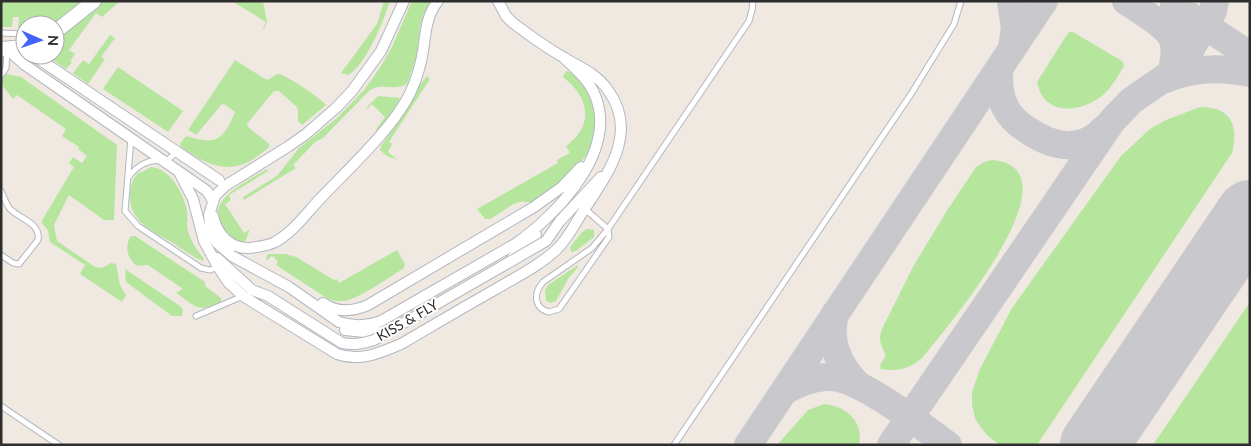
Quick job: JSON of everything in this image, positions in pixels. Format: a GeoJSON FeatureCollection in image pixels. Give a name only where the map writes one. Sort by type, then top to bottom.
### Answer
{"type":"FeatureCollection","features":[{"type":"Feature","properties":{"kind":"street"},"geometry":{"type":"LineString","coordinates":[[65,24],[94,1]]}},
{"type":"Feature","properties":{"kind":"street"},"geometry":{"type":"LineString","coordinates":[[404,1],[381,50],[342,102],[306,134],[252,168],[218,193],[209,215],[211,234],[217,243],[232,256],[288,287],[340,322],[348,325],[369,325],[381,321],[515,244],[553,212]]}},
{"type":"Feature","properties":{"kind":"street"},"geometry":{"type":"LineString","coordinates":[[4,49],[207,191],[212,204],[214,222],[222,237],[228,243],[248,248],[275,242],[291,230],[363,154],[404,104],[419,71],[428,17],[438,1]]}},
{"type":"Feature","properties":{"kind":"street"},"geometry":{"type":"LineString","coordinates":[[179,172],[190,190],[197,210],[201,234],[218,267],[228,282],[246,298],[337,354],[352,358],[364,357],[379,354],[401,344],[528,270],[554,245],[581,206],[597,192],[618,150],[622,129],[621,119],[616,102],[602,82],[591,72],[564,58],[513,23],[506,16],[498,1]]}},
{"type":"Feature","properties":{"kind":"street"},"geometry":{"type":"LineString","coordinates":[[253,267],[270,282],[334,325],[346,330],[375,333],[388,331],[411,322],[483,280],[524,248],[535,236],[577,184],[594,151],[599,129],[597,103],[594,93],[586,80],[564,58]]}},
{"type":"Feature","properties":{"kind":"street"},"geometry":{"type":"LineString","coordinates":[[48,65],[219,180]]}},
{"type":"Feature","properties":{"kind":"street"},"geometry":{"type":"LineString","coordinates":[[253,267],[275,272],[331,308],[339,310],[360,308],[534,208],[562,188],[594,151]]}},
{"type":"Feature","properties":{"kind":"street"},"geometry":{"type":"LineString","coordinates":[[197,210],[207,191],[219,180],[252,168]]}},
{"type":"Feature","properties":{"kind":"street","name":"KISS & FLY"},"geometry":{"type":"LineString","coordinates":[[212,254],[252,290],[268,296],[342,343],[364,344],[546,241],[560,221],[581,206]]}},
{"type":"Feature","properties":{"kind":"lane"},"geometry":{"type":"LineString","coordinates":[[581,206],[608,229],[609,237],[602,250],[559,309],[554,312],[545,311],[538,306],[536,300],[539,287],[543,282],[592,248],[608,229],[749,21],[753,1]]}},
{"type":"Feature","properties":{"kind":"lane"},"geometry":{"type":"LineString","coordinates":[[674,445],[911,94],[954,24],[961,1]]}},
{"type":"Feature","properties":{"kind":"lane"},"geometry":{"type":"LineString","coordinates":[[1,33],[15,34]]}},
{"type":"Feature","properties":{"kind":"lane"},"geometry":{"type":"LineString","coordinates":[[1,75],[6,68],[4,49]]}},
{"type":"Feature","properties":{"kind":"lane"},"geometry":{"type":"LineString","coordinates":[[131,138],[125,211],[138,226],[201,268],[210,270],[218,267]]}},
{"type":"Feature","properties":{"kind":"lane"},"geometry":{"type":"LineString","coordinates":[[127,178],[140,165],[160,160],[165,162],[177,152]]}},
{"type":"Feature","properties":{"kind":"lane"},"geometry":{"type":"LineString","coordinates":[[1,191],[10,208],[34,226],[38,235],[38,240],[19,264],[13,263],[1,255]]}},
{"type":"Feature","properties":{"kind":"lane"},"geometry":{"type":"LineString","coordinates":[[196,316],[246,298]]}},
{"type":"Feature","properties":{"kind":"lane"},"geometry":{"type":"LineString","coordinates":[[1,406],[59,445]]}},
{"type":"Feature","properties":{"kind":"green space"},"geometry":{"type":"Polygon","coordinates":[[[1,1],[85,1],[65,17],[65,15],[15,15],[12,27],[1,27],[1,1]]]}},
{"type":"Feature","properties":{"kind":"green space"},"geometry":{"type":"Polygon","coordinates":[[[102,1],[120,1],[102,17],[96,13],[69,50],[75,54],[70,61],[72,62],[66,69],[60,65],[65,65],[65,29],[102,1]]]}},
{"type":"Feature","properties":{"kind":"green space"},"geometry":{"type":"Polygon","coordinates":[[[232,1],[263,1],[267,22],[264,29],[266,22],[232,1]]]}},
{"type":"Feature","properties":{"kind":"green space"},"geometry":{"type":"Polygon","coordinates":[[[384,1],[390,1],[379,31],[367,53],[361,63],[348,75],[341,73],[377,24],[384,1]]]}},
{"type":"Feature","properties":{"kind":"green space"},"geometry":{"type":"Polygon","coordinates":[[[412,1],[433,1],[423,17],[417,56],[407,84],[398,87],[379,87],[370,90],[323,138],[315,142],[293,165],[296,168],[244,200],[243,197],[277,176],[299,148],[337,118],[365,89],[392,47],[412,1]]]}},
{"type":"Feature","properties":{"kind":"green space"},"geometry":{"type":"Polygon","coordinates":[[[1070,32],[1122,61],[1124,66],[1103,95],[1084,105],[1064,108],[1055,106],[1047,101],[1041,93],[1037,82],[1070,32]]]}},
{"type":"Feature","properties":{"kind":"green space"},"geometry":{"type":"Polygon","coordinates":[[[110,35],[115,38],[101,57],[105,59],[88,84],[73,73],[83,60],[89,64],[110,35]]]}},
{"type":"Feature","properties":{"kind":"green space"},"geometry":{"type":"Polygon","coordinates":[[[235,60],[267,80],[278,74],[282,75],[326,105],[302,125],[298,121],[297,107],[279,91],[274,91],[247,124],[248,127],[269,144],[269,147],[246,163],[225,167],[204,161],[181,147],[180,144],[186,136],[205,140],[217,138],[222,135],[231,122],[235,112],[224,104],[221,105],[197,134],[188,130],[235,60]]]}},
{"type":"Feature","properties":{"kind":"green space"},"geometry":{"type":"Polygon","coordinates":[[[118,67],[183,111],[168,132],[103,89],[118,67]]]}},
{"type":"Feature","properties":{"kind":"green space"},"geometry":{"type":"Polygon","coordinates":[[[566,71],[580,79],[592,103],[596,129],[588,151],[573,171],[540,198],[532,202],[517,203],[490,219],[485,219],[477,209],[558,163],[557,160],[570,153],[566,146],[581,129],[585,120],[585,111],[579,93],[563,77],[566,71]]]}},
{"type":"Feature","properties":{"kind":"green space"},"geometry":{"type":"Polygon","coordinates":[[[7,74],[21,77],[117,145],[114,220],[104,220],[69,195],[54,225],[57,241],[95,267],[102,268],[111,263],[116,264],[120,285],[126,295],[122,302],[80,274],[85,265],[50,242],[48,230],[41,222],[74,167],[69,163],[73,157],[82,163],[87,156],[78,149],[79,147],[62,136],[66,129],[17,95],[13,99],[1,84],[1,77],[7,74]]]}},
{"type":"Feature","properties":{"kind":"green space"},"geometry":{"type":"Polygon","coordinates":[[[427,76],[430,79],[389,142],[392,144],[388,152],[398,160],[387,156],[380,150],[381,146],[400,120],[419,86],[427,76]]]}},
{"type":"Feature","properties":{"kind":"green space"},"geometry":{"type":"Polygon","coordinates":[[[378,96],[400,98],[388,119],[378,131],[376,129],[385,117],[372,104],[366,108],[378,96]]]}},
{"type":"Feature","properties":{"kind":"green space"},"geometry":{"type":"Polygon","coordinates":[[[1200,107],[1219,110],[1226,114],[1233,126],[1234,143],[1232,153],[1037,445],[1000,445],[988,436],[975,418],[972,392],[980,369],[1012,308],[1121,156],[1150,129],[1166,120],[1200,107]]]}},
{"type":"Feature","properties":{"kind":"green space"},"geometry":{"type":"Polygon","coordinates":[[[992,160],[1016,170],[1023,191],[1016,219],[999,252],[978,286],[922,358],[903,368],[893,370],[881,369],[880,365],[886,355],[880,336],[882,329],[914,265],[976,167],[992,160]]]}},
{"type":"Feature","properties":{"kind":"green space"},"geometry":{"type":"Polygon","coordinates":[[[151,167],[158,168],[170,177],[183,197],[187,211],[189,235],[194,246],[204,259],[203,261],[151,230],[134,213],[130,197],[132,183],[139,172],[151,167]]]}},
{"type":"Feature","properties":{"kind":"green space"},"geometry":{"type":"Polygon","coordinates":[[[267,169],[268,171],[229,195],[231,200],[225,204],[244,233],[250,229],[245,242],[232,239],[218,221],[218,210],[221,202],[227,195],[243,183],[267,169]]]}},
{"type":"Feature","properties":{"kind":"green space"},"geometry":{"type":"Polygon","coordinates":[[[587,229],[594,230],[594,237],[576,251],[571,252],[570,247],[582,232],[587,229]]]}},
{"type":"Feature","properties":{"kind":"green space"},"geometry":{"type":"Polygon","coordinates":[[[131,236],[135,236],[205,282],[205,286],[221,298],[221,302],[213,306],[197,307],[176,293],[183,289],[148,265],[137,266],[129,256],[127,248],[131,236]]]}},
{"type":"Feature","properties":{"kind":"green space"},"geometry":{"type":"Polygon","coordinates":[[[397,250],[405,264],[404,268],[350,300],[341,301],[334,301],[325,297],[276,265],[278,261],[275,257],[271,256],[268,260],[266,259],[268,254],[286,254],[296,257],[334,280],[337,279],[339,283],[397,250]]]}},
{"type":"Feature","properties":{"kind":"green space"},"geometry":{"type":"Polygon","coordinates":[[[578,265],[556,301],[551,303],[546,301],[545,290],[548,285],[578,265]]]}},
{"type":"Feature","properties":{"kind":"green space"},"geometry":{"type":"Polygon","coordinates":[[[125,269],[180,306],[183,310],[182,316],[172,316],[126,282],[125,269]]]}},
{"type":"Feature","properties":{"kind":"green space"},"geometry":{"type":"Polygon","coordinates":[[[1250,302],[1250,445],[1153,445],[1250,302]]]}},
{"type":"Feature","properties":{"kind":"green space"},"geometry":{"type":"Polygon","coordinates":[[[824,404],[839,408],[852,416],[859,429],[859,445],[777,445],[808,410],[824,404]]]}},
{"type":"Feature","properties":{"kind":"taxiway"},"geometry":{"type":"LineString","coordinates":[[1011,1],[1015,29],[1012,48]]}},
{"type":"Feature","properties":{"kind":"taxiway"},"geometry":{"type":"LineString","coordinates":[[748,445],[1044,1]]}},
{"type":"Feature","properties":{"kind":"taxiway"},"geometry":{"type":"LineString","coordinates":[[1126,1],[1152,18],[1169,33],[1175,48],[1173,65]]}},
{"type":"Feature","properties":{"kind":"taxiway"},"geometry":{"type":"LineString","coordinates":[[1186,57],[1213,11],[1215,1]]}},
{"type":"Feature","properties":{"kind":"taxiway"},"geometry":{"type":"LineString","coordinates":[[891,445],[1112,121],[1131,101],[1170,74],[1184,56],[1188,34],[1174,6]]}},
{"type":"Feature","properties":{"kind":"taxiway"},"geometry":{"type":"LineString","coordinates":[[1190,16],[1242,50]]}},
{"type":"Feature","properties":{"kind":"taxiway"},"geometry":{"type":"LineString","coordinates":[[999,69],[1000,93],[1007,111],[1025,129],[1039,137],[1058,144],[1078,144],[1096,136],[1105,128]]}},
{"type":"Feature","properties":{"kind":"taxiway"},"geometry":{"type":"LineString","coordinates":[[1166,79],[1186,72],[1207,69],[1250,73]]}},
{"type":"Feature","properties":{"kind":"taxiway"},"geometry":{"type":"LineString","coordinates":[[835,314],[833,333],[836,351],[844,368],[856,383]]}},
{"type":"Feature","properties":{"kind":"taxiway"},"geometry":{"type":"LineString","coordinates":[[784,391],[813,379],[832,377],[844,379],[874,394],[948,445]]}},
{"type":"Feature","properties":{"kind":"runway"},"geometry":{"type":"LineString","coordinates":[[1094,445],[1250,214]]}}]}
